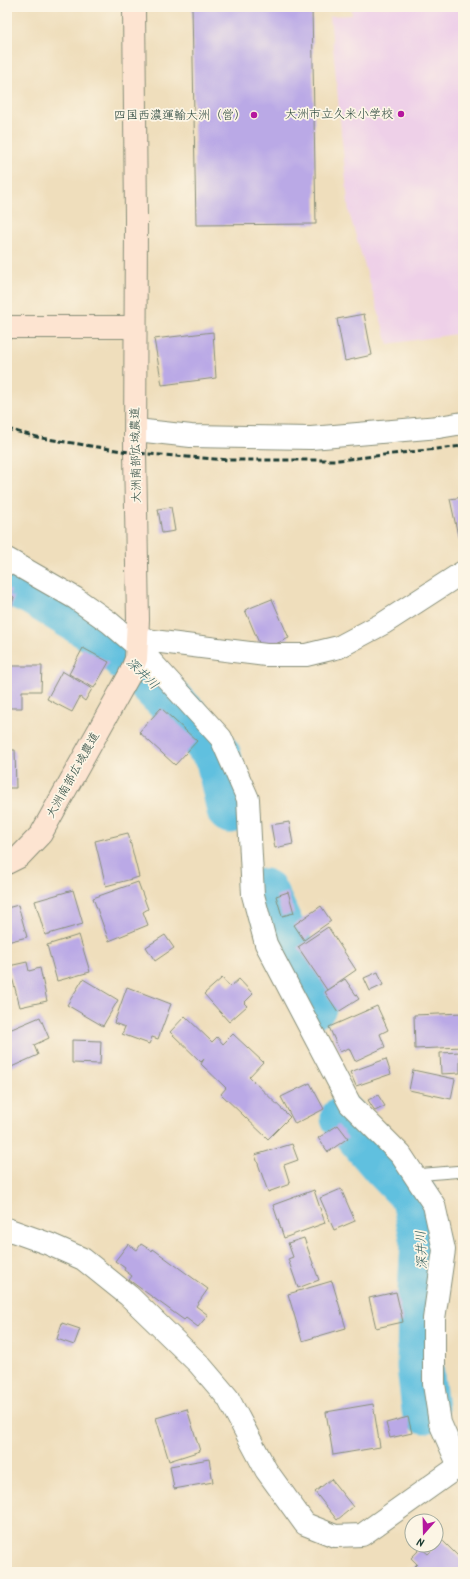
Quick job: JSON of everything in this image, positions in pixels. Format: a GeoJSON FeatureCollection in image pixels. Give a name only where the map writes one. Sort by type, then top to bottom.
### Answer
{"type":"FeatureCollection","features":[{"type":"Feature","properties":{"kind":"street","name":"大洲南部広域農道"},"geometry":{"type":"LineString","coordinates":[[7,863],[19,857],[41,834],[135,654],[136,218],[134,7]]}},
{"type":"Feature","properties":{"kind":"street"},"geometry":{"type":"LineString","coordinates":[[7,327],[135,327]]}},
{"type":"Feature","properties":{"kind":"street"},"geometry":{"type":"LineString","coordinates":[[136,430],[191,436],[311,438],[438,427],[463,423]]}},
{"type":"Feature","properties":{"kind":"street"},"geometry":{"type":"LineString","coordinates":[[7,559],[75,598],[109,622],[135,654],[221,738],[248,799],[253,895],[266,944],[350,1104],[401,1155],[434,1205],[444,1250],[434,1320],[434,1384],[440,1424],[461,1469],[362,1535],[335,1536],[305,1524],[266,1470],[228,1398],[199,1364],[128,1296],[83,1259],[49,1244],[7,1229]]}},
{"type":"Feature","properties":{"kind":"street"},"geometry":{"type":"LineString","coordinates":[[135,654],[153,641],[266,655],[306,655],[339,647],[384,623],[463,572]]}},
{"type":"Feature","properties":{"kind":"lane"},"geometry":{"type":"LineString","coordinates":[[415,1176],[463,1170]]}},
{"type":"Feature","properties":{"kind":"shaded area","name":"大洲市立久米小学校"},"geometry":{"type":"Polygon","coordinates":[[[351,7],[463,7],[463,333],[388,344],[349,213],[330,16],[352,15],[351,7]]]}},
{"type":"Feature","properties":{"kind":"building","name":"四国西濃運輸大洲（営）"},"geometry":{"type":"Polygon","coordinates":[[[192,7],[312,7],[316,224],[196,225],[192,7]]]}},
{"type":"Feature","properties":{"kind":"building"},"geometry":{"type":"Polygon","coordinates":[[[364,314],[372,355],[345,361],[337,319],[364,314]]]}},
{"type":"Feature","properties":{"kind":"building"},"geometry":{"type":"Polygon","coordinates":[[[213,332],[216,378],[162,385],[154,339],[213,332]]]}},
{"type":"Feature","properties":{"kind":"building"},"geometry":{"type":"Polygon","coordinates":[[[463,497],[463,540],[459,540],[450,499],[463,497]]]}},
{"type":"Feature","properties":{"kind":"building"},"geometry":{"type":"Polygon","coordinates":[[[171,507],[175,531],[162,533],[158,509],[171,507]]]}},
{"type":"Feature","properties":{"kind":"building"},"geometry":{"type":"Polygon","coordinates":[[[7,589],[11,590],[10,595],[14,597],[9,615],[7,614],[7,589]]]}},
{"type":"Feature","properties":{"kind":"building"},"geometry":{"type":"Polygon","coordinates":[[[272,599],[289,638],[262,650],[245,610],[272,599]]]}},
{"type":"Feature","properties":{"kind":"building"},"geometry":{"type":"Polygon","coordinates":[[[83,648],[109,662],[94,688],[69,674],[83,648]]]}},
{"type":"Feature","properties":{"kind":"building"},"geometry":{"type":"Polygon","coordinates":[[[7,666],[42,666],[41,691],[22,691],[22,708],[7,708],[7,666]]]}},
{"type":"Feature","properties":{"kind":"building"},"geometry":{"type":"Polygon","coordinates":[[[62,671],[92,689],[85,701],[80,697],[72,712],[47,699],[62,671]]]}},
{"type":"Feature","properties":{"kind":"building"},"geometry":{"type":"Polygon","coordinates":[[[161,708],[197,741],[175,765],[139,732],[161,708]]]}},
{"type":"Feature","properties":{"kind":"building"},"geometry":{"type":"Polygon","coordinates":[[[7,750],[15,750],[16,788],[7,788],[7,750]]]}},
{"type":"Feature","properties":{"kind":"building"},"geometry":{"type":"Polygon","coordinates":[[[289,822],[293,844],[275,848],[271,825],[289,822]]]}},
{"type":"Feature","properties":{"kind":"building"},"geometry":{"type":"Polygon","coordinates":[[[128,833],[139,877],[106,886],[95,841],[128,833]]]}},
{"type":"Feature","properties":{"kind":"building"},"geometry":{"type":"Polygon","coordinates":[[[138,882],[148,909],[143,912],[148,925],[109,941],[93,898],[138,882]]]}},
{"type":"Feature","properties":{"kind":"building"},"geometry":{"type":"Polygon","coordinates":[[[73,890],[83,924],[45,935],[35,901],[73,890]]]}},
{"type":"Feature","properties":{"kind":"building"},"geometry":{"type":"Polygon","coordinates":[[[288,892],[294,913],[282,916],[276,896],[288,892]]]}},
{"type":"Feature","properties":{"kind":"building"},"geometry":{"type":"Polygon","coordinates":[[[18,905],[27,937],[7,942],[7,908],[18,905]]]}},
{"type":"Feature","properties":{"kind":"building"},"geometry":{"type":"Polygon","coordinates":[[[321,906],[331,921],[304,940],[294,925],[321,906]]]}},
{"type":"Feature","properties":{"kind":"building"},"geometry":{"type":"Polygon","coordinates":[[[328,927],[356,970],[327,990],[298,947],[328,927]]]}},
{"type":"Feature","properties":{"kind":"building"},"geometry":{"type":"Polygon","coordinates":[[[79,935],[90,972],[57,981],[47,945],[79,935]]]}},
{"type":"Feature","properties":{"kind":"building"},"geometry":{"type":"Polygon","coordinates":[[[165,935],[174,948],[155,961],[146,947],[165,935]]]}},
{"type":"Feature","properties":{"kind":"building"},"geometry":{"type":"Polygon","coordinates":[[[27,962],[29,971],[40,968],[47,1001],[20,1007],[9,966],[27,962]]]}},
{"type":"Feature","properties":{"kind":"building"},"geometry":{"type":"Polygon","coordinates":[[[378,972],[383,985],[370,991],[364,978],[378,972]]]}},
{"type":"Feature","properties":{"kind":"building"},"geometry":{"type":"Polygon","coordinates":[[[222,978],[230,987],[239,979],[253,994],[244,1003],[247,1006],[229,1022],[204,994],[222,978]]]}},
{"type":"Feature","properties":{"kind":"building"},"geometry":{"type":"Polygon","coordinates":[[[83,979],[118,1000],[103,1026],[67,1005],[83,979]]]}},
{"type":"Feature","properties":{"kind":"building"},"geometry":{"type":"Polygon","coordinates":[[[345,979],[359,999],[338,1012],[325,992],[345,979]]]}},
{"type":"Feature","properties":{"kind":"building"},"geometry":{"type":"Polygon","coordinates":[[[127,987],[171,1004],[158,1039],[152,1037],[149,1044],[122,1034],[125,1027],[114,1023],[127,987]]]}},
{"type":"Feature","properties":{"kind":"building"},"geometry":{"type":"Polygon","coordinates":[[[377,1006],[388,1030],[380,1034],[385,1047],[355,1061],[349,1048],[340,1052],[329,1027],[377,1006]]]}},
{"type":"Feature","properties":{"kind":"building"},"geometry":{"type":"Polygon","coordinates":[[[463,1013],[463,1047],[415,1049],[414,1015],[463,1013]]]}},
{"type":"Feature","properties":{"kind":"building"},"geometry":{"type":"Polygon","coordinates":[[[185,1016],[212,1042],[217,1037],[223,1044],[233,1034],[263,1062],[249,1077],[290,1117],[268,1139],[221,1094],[226,1088],[201,1064],[204,1059],[201,1062],[170,1032],[185,1016]]]}},
{"type":"Feature","properties":{"kind":"building"},"geometry":{"type":"Polygon","coordinates":[[[40,1017],[49,1038],[34,1045],[38,1055],[7,1069],[7,1031],[40,1017]]]}},
{"type":"Feature","properties":{"kind":"building"},"geometry":{"type":"Polygon","coordinates":[[[72,1040],[101,1041],[100,1064],[72,1063],[72,1040]]]}},
{"type":"Feature","properties":{"kind":"building"},"geometry":{"type":"Polygon","coordinates":[[[460,1052],[460,1073],[441,1074],[440,1053],[460,1052]]]}},
{"type":"Feature","properties":{"kind":"building"},"geometry":{"type":"Polygon","coordinates":[[[386,1059],[391,1074],[356,1086],[350,1072],[386,1059]]]}},
{"type":"Feature","properties":{"kind":"building"},"geometry":{"type":"Polygon","coordinates":[[[413,1070],[455,1079],[451,1099],[409,1090],[413,1070]]]}},
{"type":"Feature","properties":{"kind":"building"},"geometry":{"type":"Polygon","coordinates":[[[310,1083],[324,1109],[295,1124],[281,1097],[310,1083]]]}},
{"type":"Feature","properties":{"kind":"building"},"geometry":{"type":"Polygon","coordinates":[[[378,1095],[385,1106],[375,1111],[368,1100],[378,1095]]]}},
{"type":"Feature","properties":{"kind":"building"},"geometry":{"type":"Polygon","coordinates":[[[338,1125],[348,1138],[328,1152],[318,1138],[338,1125]]]}},
{"type":"Feature","properties":{"kind":"building"},"geometry":{"type":"Polygon","coordinates":[[[292,1144],[298,1160],[284,1165],[290,1184],[268,1192],[255,1155],[292,1144]]]}},
{"type":"Feature","properties":{"kind":"building"},"geometry":{"type":"Polygon","coordinates":[[[341,1189],[355,1221],[334,1230],[320,1198],[341,1189]]]}},
{"type":"Feature","properties":{"kind":"building"},"geometry":{"type":"Polygon","coordinates":[[[314,1190],[325,1223],[284,1238],[273,1205],[314,1190]]]}},
{"type":"Feature","properties":{"kind":"building"},"geometry":{"type":"Polygon","coordinates":[[[304,1238],[319,1280],[298,1288],[288,1259],[293,1257],[288,1243],[304,1238]]]}},
{"type":"Feature","properties":{"kind":"building"},"geometry":{"type":"Polygon","coordinates":[[[128,1244],[137,1250],[141,1244],[152,1251],[153,1249],[208,1289],[196,1306],[208,1315],[198,1327],[186,1318],[184,1320],[129,1280],[132,1276],[124,1270],[125,1268],[115,1261],[128,1244]]]}},
{"type":"Feature","properties":{"kind":"building"},"geometry":{"type":"Polygon","coordinates":[[[332,1281],[346,1328],[302,1341],[288,1294],[332,1281]]]}},
{"type":"Feature","properties":{"kind":"building"},"geometry":{"type":"Polygon","coordinates":[[[396,1292],[403,1322],[376,1328],[369,1298],[396,1292]]]}},
{"type":"Feature","properties":{"kind":"building"},"geometry":{"type":"Polygon","coordinates":[[[62,1323],[80,1329],[74,1345],[57,1339],[62,1323]]]}},
{"type":"Feature","properties":{"kind":"building"},"geometry":{"type":"Polygon","coordinates":[[[373,1404],[380,1447],[333,1455],[326,1412],[373,1404]]]}},
{"type":"Feature","properties":{"kind":"building"},"geometry":{"type":"Polygon","coordinates":[[[187,1409],[200,1451],[169,1461],[156,1418],[187,1409]]]}},
{"type":"Feature","properties":{"kind":"building"},"geometry":{"type":"Polygon","coordinates":[[[408,1417],[412,1433],[390,1438],[386,1423],[408,1417]]]}},
{"type":"Feature","properties":{"kind":"building"},"geometry":{"type":"Polygon","coordinates":[[[209,1459],[213,1482],[174,1489],[170,1466],[209,1459]]]}},
{"type":"Feature","properties":{"kind":"building"},"geometry":{"type":"Polygon","coordinates":[[[331,1479],[353,1507],[337,1520],[315,1492],[331,1479]]]}},
{"type":"Feature","properties":{"kind":"building"},"geometry":{"type":"Polygon","coordinates":[[[444,1542],[463,1561],[463,1572],[415,1572],[412,1569],[417,1564],[411,1558],[416,1553],[444,1553],[444,1542]]]}},
{"type":"Feature","properties":{"kind":"waterway","name":"深井川"},"geometry":{"type":"LineString","coordinates":[[7,580],[32,592],[101,634],[185,716],[218,756],[230,810]]}},
{"type":"Feature","properties":{"kind":"waterway","name":"深井川"},"geometry":{"type":"LineString","coordinates":[[264,892],[297,962],[314,1005]]}},
{"type":"Feature","properties":{"kind":"waterway","name":"深井川"},"geometry":{"type":"LineString","coordinates":[[344,1118],[385,1166],[414,1196],[424,1241],[421,1290],[420,1367],[425,1410]]}},
{"type":"Feature","properties":{"kind":"railway"},"geometry":{"type":"LineString","coordinates":[[7,429],[41,438],[135,453],[229,460],[339,460],[463,446]]}},
{"type":"Feature","properties":{"kind":"place","name":"大洲市立久米小学校"},"geometry":{"type":"Point","coordinates":[401,114]}},
{"type":"Feature","properties":{"kind":"place","name":"四国西濃運輸大洲（営）"},"geometry":{"type":"Point","coordinates":[254,115]}}]}
